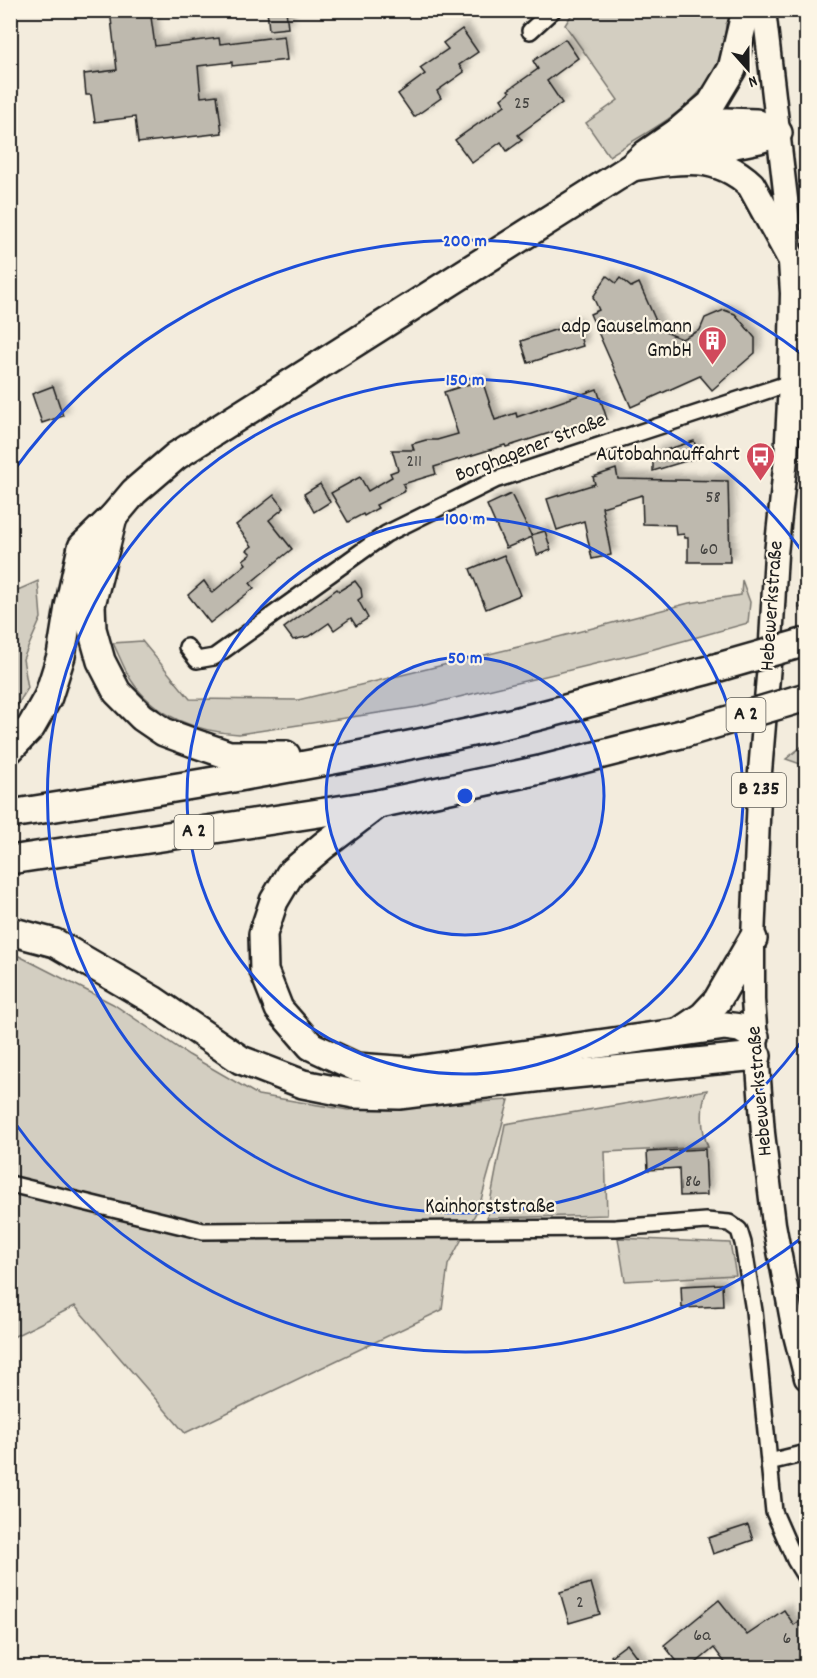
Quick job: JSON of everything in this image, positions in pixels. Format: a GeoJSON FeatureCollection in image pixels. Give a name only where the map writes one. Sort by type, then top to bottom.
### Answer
{"type":"FeatureCollection","features":[{"type":"Feature","properties":{"kind":"highway"},"geometry":{"type":"LineString","coordinates":[[643,166],[646,154],[675,134],[711,104],[732,69],[747,10]]}},
{"type":"Feature","properties":{"kind":"highway"},"geometry":{"type":"LineString","coordinates":[[675,134],[726,122],[756,123],[778,133]]}},
{"type":"Feature","properties":{"kind":"highway"},"geometry":{"type":"LineString","coordinates":[[10,749],[31,727],[48,697],[61,656],[82,547],[113,517],[134,492],[176,456],[643,166],[692,152],[778,133]]}},
{"type":"Feature","properties":{"kind":"highway"},"geometry":{"type":"LineString","coordinates":[[643,166],[705,160],[726,167],[751,185],[790,255]]}},
{"type":"Feature","properties":{"kind":"highway"},"geometry":{"type":"LineString","coordinates":[[113,517],[91,605],[93,629],[101,661],[117,692],[142,717],[164,732],[229,755],[359,755]]}},
{"type":"Feature","properties":{"kind":"highway","name":"A 2"},"geometry":{"type":"LineString","coordinates":[[10,814],[129,796],[359,755],[475,731],[807,642]]}},
{"type":"Feature","properties":{"kind":"highway","name":"A 2"},"geometry":{"type":"LineString","coordinates":[[10,860],[378,804],[540,770],[685,733],[807,697]]}},
{"type":"Feature","properties":{"kind":"highway"},"geometry":{"type":"LineString","coordinates":[[378,804],[290,874],[274,901],[263,934],[264,971],[279,1009],[311,1046],[356,1067],[410,1071],[725,1026],[740,1028],[756,1046]]}},
{"type":"Feature","properties":{"kind":"highway"},"geometry":{"type":"LineString","coordinates":[[10,931],[55,943],[153,1000],[241,1060],[303,1084],[354,1094],[399,1095],[756,1046]]}},
{"type":"Feature","properties":{"kind":"highway"},"geometry":{"type":"LineString","coordinates":[[680,1032],[703,1016],[717,1001],[753,939]]}},
{"type":"Feature","properties":{"kind":"main road","name":"Hebewerkstraße"},"geometry":{"type":"LineString","coordinates":[[764,10],[778,133],[792,293],[790,382],[760,772],[753,939],[756,1046],[774,1224],[794,1332],[807,1378]]}},
{"type":"Feature","properties":{"kind":"street"},"geometry":{"type":"LineString","coordinates":[[530,31],[553,10]]}},
{"type":"Feature","properties":{"kind":"street","name":"Borghagener Straße"},"geometry":{"type":"LineString","coordinates":[[187,647],[197,660],[214,657],[386,534],[495,480],[790,382]]}},
{"type":"Feature","properties":{"kind":"street","name":"Kainhorststraße"},"geometry":{"type":"LineString","coordinates":[[10,1184],[203,1231],[616,1228],[706,1221],[729,1223],[739,1230],[754,1311],[774,1512],[795,1560],[807,1578]]}},
{"type":"Feature","properties":{"kind":"street"},"geometry":{"type":"LineString","coordinates":[[769,1462],[807,1453]]}},
{"type":"Feature","properties":{"kind":"shaded area"},"geometry":{"type":"Polygon","coordinates":[[[574,11],[736,11],[735,23],[726,24],[722,49],[714,71],[702,89],[687,105],[669,118],[609,156],[586,123],[618,100],[565,25],[574,11]]]}},
{"type":"Feature","properties":{"kind":"shaded area"},"geometry":{"type":"Polygon","coordinates":[[[806,525],[806,606],[799,608],[806,525]]]}},
{"type":"Feature","properties":{"kind":"shaded area"},"geometry":{"type":"Polygon","coordinates":[[[742,580],[750,602],[748,623],[636,654],[418,707],[239,734],[193,726],[152,704],[131,680],[113,643],[142,641],[190,699],[298,700],[689,603],[741,595],[742,580]]]}},
{"type":"Feature","properties":{"kind":"shaded area"},"geometry":{"type":"Polygon","coordinates":[[[38,581],[41,618],[23,659],[28,688],[11,715],[11,593],[38,581]]]}},
{"type":"Feature","properties":{"kind":"shaded area"},"geometry":{"type":"Polygon","coordinates":[[[806,743],[806,766],[786,759],[806,743]]]}},
{"type":"Feature","properties":{"kind":"shaded area"},"geometry":{"type":"Polygon","coordinates":[[[11,952],[113,1004],[189,1055],[258,1095],[348,1110],[509,1100],[479,1207],[448,1265],[442,1310],[185,1433],[75,1306],[11,1338],[11,952]]]}},
{"type":"Feature","properties":{"kind":"shaded area"},"geometry":{"type":"Polygon","coordinates":[[[707,1090],[702,1118],[708,1147],[605,1152],[607,1215],[487,1218],[505,1124],[707,1090]]]}},
{"type":"Feature","properties":{"kind":"shaded area"},"geometry":{"type":"Polygon","coordinates":[[[618,1238],[730,1243],[736,1275],[625,1281],[618,1238]]]}},
{"type":"Feature","properties":{"kind":"building"},"geometry":{"type":"Polygon","coordinates":[[[110,10],[150,10],[155,46],[219,38],[220,44],[284,36],[287,60],[232,66],[232,62],[198,66],[201,97],[217,95],[222,133],[138,143],[135,117],[95,122],[91,95],[86,95],[84,74],[117,70],[110,10]]]}},
{"type":"Feature","properties":{"kind":"building"},"geometry":{"type":"Polygon","coordinates":[[[267,10],[286,10],[288,28],[269,30],[267,10]]]}},
{"type":"Feature","properties":{"kind":"building"},"geometry":{"type":"Polygon","coordinates":[[[462,29],[478,52],[459,65],[464,72],[437,91],[441,98],[414,117],[398,94],[425,74],[420,68],[448,49],[443,43],[462,29]]]}},
{"type":"Feature","properties":{"kind":"building"},"geometry":{"type":"Polygon","coordinates":[[[565,39],[578,58],[547,81],[562,103],[518,135],[522,140],[507,151],[501,142],[472,163],[455,140],[505,105],[501,99],[510,92],[508,90],[538,69],[533,61],[565,39]]]}},
{"type":"Feature","properties":{"kind":"building"},"geometry":{"type":"Polygon","coordinates":[[[607,276],[616,283],[620,278],[631,287],[639,283],[660,330],[682,339],[700,330],[705,318],[724,310],[735,314],[755,338],[755,353],[712,390],[700,376],[631,407],[590,314],[599,310],[593,297],[607,276]]]}},
{"type":"Feature","properties":{"kind":"building"},"geometry":{"type":"Polygon","coordinates":[[[576,323],[583,346],[528,363],[521,341],[576,323]]]}},
{"type":"Feature","properties":{"kind":"building"},"geometry":{"type":"Polygon","coordinates":[[[482,380],[495,420],[516,413],[517,417],[597,389],[607,419],[560,434],[559,430],[434,467],[436,474],[403,484],[405,491],[376,505],[378,508],[364,516],[363,514],[348,522],[331,493],[360,477],[368,491],[392,477],[390,473],[398,470],[392,450],[414,450],[412,444],[458,434],[444,392],[482,380]]]}},
{"type":"Feature","properties":{"kind":"building"},"geometry":{"type":"Polygon","coordinates":[[[53,386],[63,416],[42,423],[32,394],[53,386]]]}},
{"type":"Feature","properties":{"kind":"building"},"geometry":{"type":"Polygon","coordinates":[[[694,441],[699,457],[653,471],[653,454],[694,441]]]}},
{"type":"Feature","properties":{"kind":"building"},"geometry":{"type":"Polygon","coordinates":[[[616,469],[618,479],[728,481],[730,562],[688,562],[688,538],[685,538],[684,534],[676,535],[675,525],[643,524],[642,495],[602,507],[611,555],[592,559],[584,521],[557,530],[547,499],[595,484],[593,477],[616,469]]]}},
{"type":"Feature","properties":{"kind":"building"},"geometry":{"type":"Polygon","coordinates":[[[320,484],[330,502],[314,512],[304,494],[320,484]]]}},
{"type":"Feature","properties":{"kind":"building"},"geometry":{"type":"Polygon","coordinates":[[[511,494],[532,537],[506,548],[487,505],[511,494]]]}},
{"type":"Feature","properties":{"kind":"building"},"geometry":{"type":"Polygon","coordinates":[[[274,495],[284,508],[269,520],[292,549],[250,583],[254,588],[210,623],[188,595],[204,581],[212,593],[246,564],[243,560],[251,554],[247,550],[252,546],[236,525],[274,495]]]}},
{"type":"Feature","properties":{"kind":"building"},"geometry":{"type":"Polygon","coordinates":[[[545,531],[551,550],[537,555],[531,535],[545,531]]]}},
{"type":"Feature","properties":{"kind":"building"},"geometry":{"type":"Polygon","coordinates":[[[504,555],[520,595],[486,609],[470,569],[504,555]]]}},
{"type":"Feature","properties":{"kind":"building"},"geometry":{"type":"Polygon","coordinates":[[[355,581],[361,589],[362,597],[358,600],[368,618],[356,626],[351,618],[334,630],[329,623],[310,636],[293,640],[284,628],[337,589],[339,591],[355,581]]]}},
{"type":"Feature","properties":{"kind":"building"},"geometry":{"type":"Polygon","coordinates":[[[705,1149],[707,1195],[680,1196],[679,1168],[648,1170],[647,1152],[705,1149]]]}},
{"type":"Feature","properties":{"kind":"building"},"geometry":{"type":"Polygon","coordinates":[[[722,1284],[723,1306],[682,1308],[681,1286],[722,1284]]]}},
{"type":"Feature","properties":{"kind":"building"},"geometry":{"type":"Polygon","coordinates":[[[748,1525],[753,1540],[713,1554],[708,1538],[748,1525]]]}},
{"type":"Feature","properties":{"kind":"building"},"geometry":{"type":"Polygon","coordinates":[[[591,1583],[600,1614],[569,1623],[560,1592],[591,1583]]]}},
{"type":"Feature","properties":{"kind":"building"},"geometry":{"type":"Polygon","coordinates":[[[719,1600],[747,1635],[784,1610],[794,1625],[807,1616],[807,1659],[796,1668],[729,1668],[714,1648],[690,1668],[682,1668],[664,1645],[719,1600]]]}},
{"type":"Feature","properties":{"kind":"building"},"geometry":{"type":"Polygon","coordinates":[[[627,1644],[645,1668],[620,1668],[611,1656],[627,1644]]]}},
{"type":"Feature","properties":{"kind":"place","name":"adp Gauselmann GmbH"},"geometry":{"type":"Point","coordinates":[713,366]}},
{"type":"Feature","properties":{"kind":"place","name":"Autobahnauffahrt"},"geometry":{"type":"Point","coordinates":[761,482]}}]}
